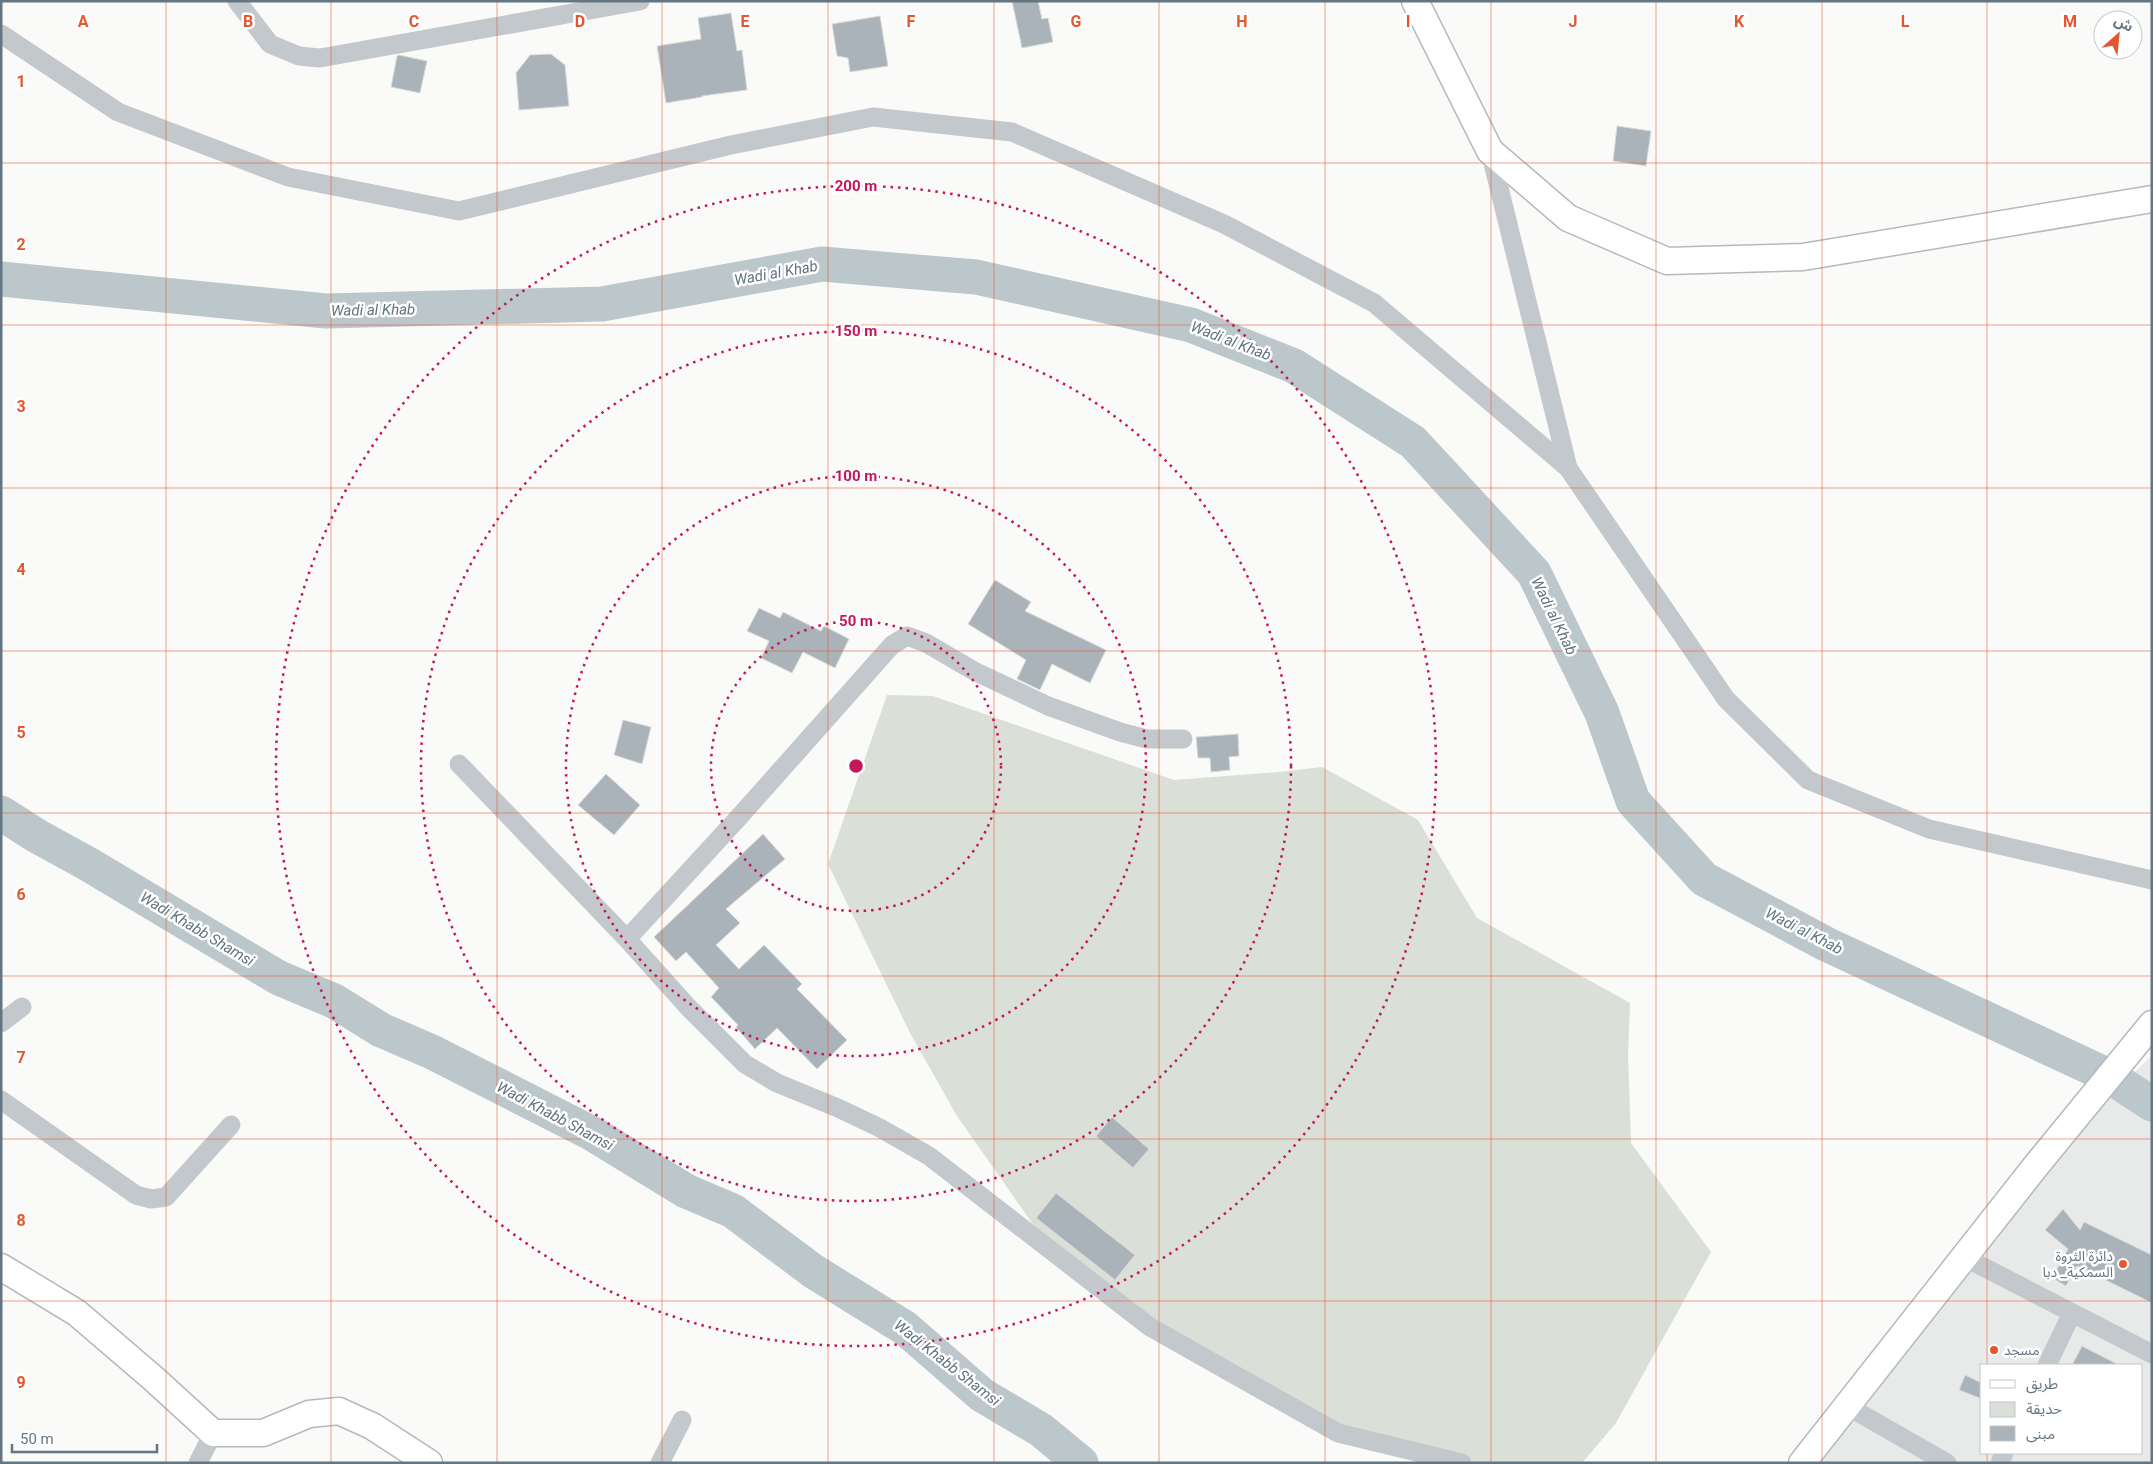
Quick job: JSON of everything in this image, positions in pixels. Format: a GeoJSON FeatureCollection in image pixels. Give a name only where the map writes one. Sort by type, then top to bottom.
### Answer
{"type":"FeatureCollection","features":[{"type":"Feature","properties":{"kind":"street"},"geometry":{"type":"LineString","coordinates":[[237,1],[270,44],[299,56],[320,58],[640,1]]}},
{"type":"Feature","properties":{"kind":"street"},"geometry":{"type":"LineString","coordinates":[[1415,1],[1490,151],[1568,468]]}},
{"type":"Feature","properties":{"kind":"street"},"geometry":{"type":"LineString","coordinates":[[1,34],[118,112],[288,177],[459,211],[731,145],[872,117],[1012,132],[1224,224],[1374,304],[1568,468],[1726,700],[1808,780],[1929,829],[2152,880]]}},
{"type":"Feature","properties":{"kind":"street"},"geometry":{"type":"LineString","coordinates":[[1490,151],[1568,218],[1667,261],[1803,257],[2152,199]]}},
{"type":"Feature","properties":{"kind":"street"},"geometry":{"type":"LineString","coordinates":[[627,939],[740,816],[892,645],[907,636],[926,643],[974,671],[1048,706],[1120,732],[1148,739],[1183,739]]}},
{"type":"Feature","properties":{"kind":"street"},"geometry":{"type":"LineString","coordinates":[[459,764],[627,939],[688,1007],[745,1064],[777,1083],[838,1108],[880,1128],[929,1156],[1150,1327],[1338,1433],[1462,1463]]}},
{"type":"Feature","properties":{"kind":"street"},"geometry":{"type":"LineString","coordinates":[[1,1023],[22,1007]]}},
{"type":"Feature","properties":{"kind":"street"},"geometry":{"type":"LineString","coordinates":[[1802,1463],[1964,1257],[2152,1024]]}},
{"type":"Feature","properties":{"kind":"street"},"geometry":{"type":"LineString","coordinates":[[1,1100],[136,1195],[151,1199],[166,1197],[231,1125]]}},
{"type":"Feature","properties":{"kind":"street"},"geometry":{"type":"LineString","coordinates":[[1964,1257],[2152,1354]]}},
{"type":"Feature","properties":{"kind":"street"},"geometry":{"type":"LineString","coordinates":[[1,1267],[77,1313],[213,1433],[263,1433],[309,1414],[339,1411],[372,1426],[429,1463]]}},
{"type":"Feature","properties":{"kind":"street"},"geometry":{"type":"LineString","coordinates":[[2047,1364],[2072,1313]]}},
{"type":"Feature","properties":{"kind":"street"},"geometry":{"type":"LineString","coordinates":[[1848,1406],[1947,1463]]}},
{"type":"Feature","properties":{"kind":"street"},"geometry":{"type":"LineString","coordinates":[[660,1463],[682,1420]]}},
{"type":"Feature","properties":{"kind":"street"},"geometry":{"type":"LineString","coordinates":[[198,1463],[213,1433]]}},
{"type":"Feature","properties":{"kind":"shaded area"},"geometry":{"type":"Polygon","coordinates":[[[2152,1055],[2152,1463],[1807,1463],[2060,1148],[2152,1055]]]}},
{"type":"Feature","properties":{"kind":"green space"},"geometry":{"type":"Polygon","coordinates":[[[887,695],[933,696],[1174,780],[1322,767],[1418,820],[1477,918],[1630,1003],[1628,1055],[1631,1143],[1711,1252],[1616,1423],[1582,1463],[1434,1463],[1329,1436],[1142,1329],[1032,1223],[957,1116],[910,1033],[828,864],[887,695]]]}},
{"type":"Feature","properties":{"kind":"building"},"geometry":{"type":"Polygon","coordinates":[[[1012,1],[1038,1],[1042,19],[1048,18],[1053,42],[1022,48],[1012,1]]]}},
{"type":"Feature","properties":{"kind":"building"},"geometry":{"type":"Polygon","coordinates":[[[731,13],[737,51],[742,50],[747,90],[666,103],[657,46],[701,39],[698,18],[731,13]]]}},
{"type":"Feature","properties":{"kind":"building"},"geometry":{"type":"Polygon","coordinates":[[[880,16],[888,66],[850,72],[848,58],[837,56],[832,24],[880,16]]]}},
{"type":"Feature","properties":{"kind":"building"},"geometry":{"type":"Polygon","coordinates":[[[551,54],[565,65],[569,106],[519,110],[516,73],[530,55],[551,54]]]}},
{"type":"Feature","properties":{"kind":"building"},"geometry":{"type":"Polygon","coordinates":[[[397,56],[427,61],[420,93],[391,87],[397,56]]]}},
{"type":"Feature","properties":{"kind":"building"},"geometry":{"type":"Polygon","coordinates":[[[1617,126],[1651,131],[1646,166],[1613,161],[1617,126]]]}},
{"type":"Feature","properties":{"kind":"building"},"geometry":{"type":"Polygon","coordinates":[[[995,580],[1031,602],[1025,611],[1106,650],[1090,683],[1052,664],[1040,690],[1017,679],[1026,660],[968,624],[995,580]]]}},
{"type":"Feature","properties":{"kind":"building"},"geometry":{"type":"Polygon","coordinates":[[[759,608],[780,618],[783,612],[821,631],[824,626],[849,639],[835,668],[803,652],[792,673],[761,658],[769,641],[747,631],[759,608]]]}},
{"type":"Feature","properties":{"kind":"building"},"geometry":{"type":"Polygon","coordinates":[[[623,720],[651,727],[642,764],[614,755],[623,720]]]}},
{"type":"Feature","properties":{"kind":"building"},"geometry":{"type":"Polygon","coordinates":[[[1238,734],[1239,756],[1229,757],[1230,770],[1211,772],[1210,758],[1198,758],[1196,737],[1238,734]]]}},
{"type":"Feature","properties":{"kind":"building"},"geometry":{"type":"Polygon","coordinates":[[[606,774],[640,805],[614,835],[578,805],[606,774]]]}},
{"type":"Feature","properties":{"kind":"building"},"geometry":{"type":"Polygon","coordinates":[[[763,834],[785,859],[726,909],[740,923],[716,945],[739,969],[764,945],[802,984],[797,989],[847,1040],[817,1069],[777,1028],[755,1049],[736,1027],[738,1025],[711,997],[719,988],[686,952],[676,961],[654,937],[763,834]]]}},
{"type":"Feature","properties":{"kind":"building"},"geometry":{"type":"Polygon","coordinates":[[[1112,1117],[1149,1149],[1133,1168],[1096,1136],[1112,1117]]]}},
{"type":"Feature","properties":{"kind":"building"},"geometry":{"type":"Polygon","coordinates":[[[1056,1193],[1135,1255],[1115,1280],[1036,1218],[1056,1193]]]}},
{"type":"Feature","properties":{"kind":"building"},"geometry":{"type":"Polygon","coordinates":[[[2063,1209],[2080,1230],[2084,1222],[2152,1255],[2152,1303],[2077,1266],[2066,1286],[2052,1278],[2068,1249],[2045,1230],[2063,1209]]]}},
{"type":"Feature","properties":{"kind":"building"},"geometry":{"type":"Polygon","coordinates":[[[2082,1346],[2117,1364],[2073,1364],[2082,1346]]]}},
{"type":"Feature","properties":{"kind":"building"},"geometry":{"type":"Polygon","coordinates":[[[1965,1375],[1980,1382],[1980,1398],[1959,1390],[1965,1375]]]}},
{"type":"Feature","properties":{"kind":"waterway","name":"Wadi al Khab"},"geometry":{"type":"LineString","coordinates":[[1,279],[326,311],[602,304],[822,264],[976,277],[1191,325],[1294,366],[1413,442],[1534,573],[1602,713],[1633,801],[1704,879],[1826,944],[2109,1076],[2152,1104]]}},
{"type":"Feature","properties":{"kind":"waterway","name":"Wadi Khabb Shamsi"},"geometry":{"type":"LineString","coordinates":[[1,813],[279,978],[334,1001],[381,1030],[432,1052],[593,1134],[686,1191],[733,1211],[813,1271],[905,1328],[982,1395],[1041,1430],[1081,1463]]}},
{"type":"Feature","properties":{"kind":"place","name":"دائرة الثروة السمكية_ دبا"},"geometry":{"type":"Point","coordinates":[2123,1264]}},
{"type":"Feature","properties":{"kind":"place","name":"مسجد"},"geometry":{"type":"Point","coordinates":[1994,1350]}}]}
